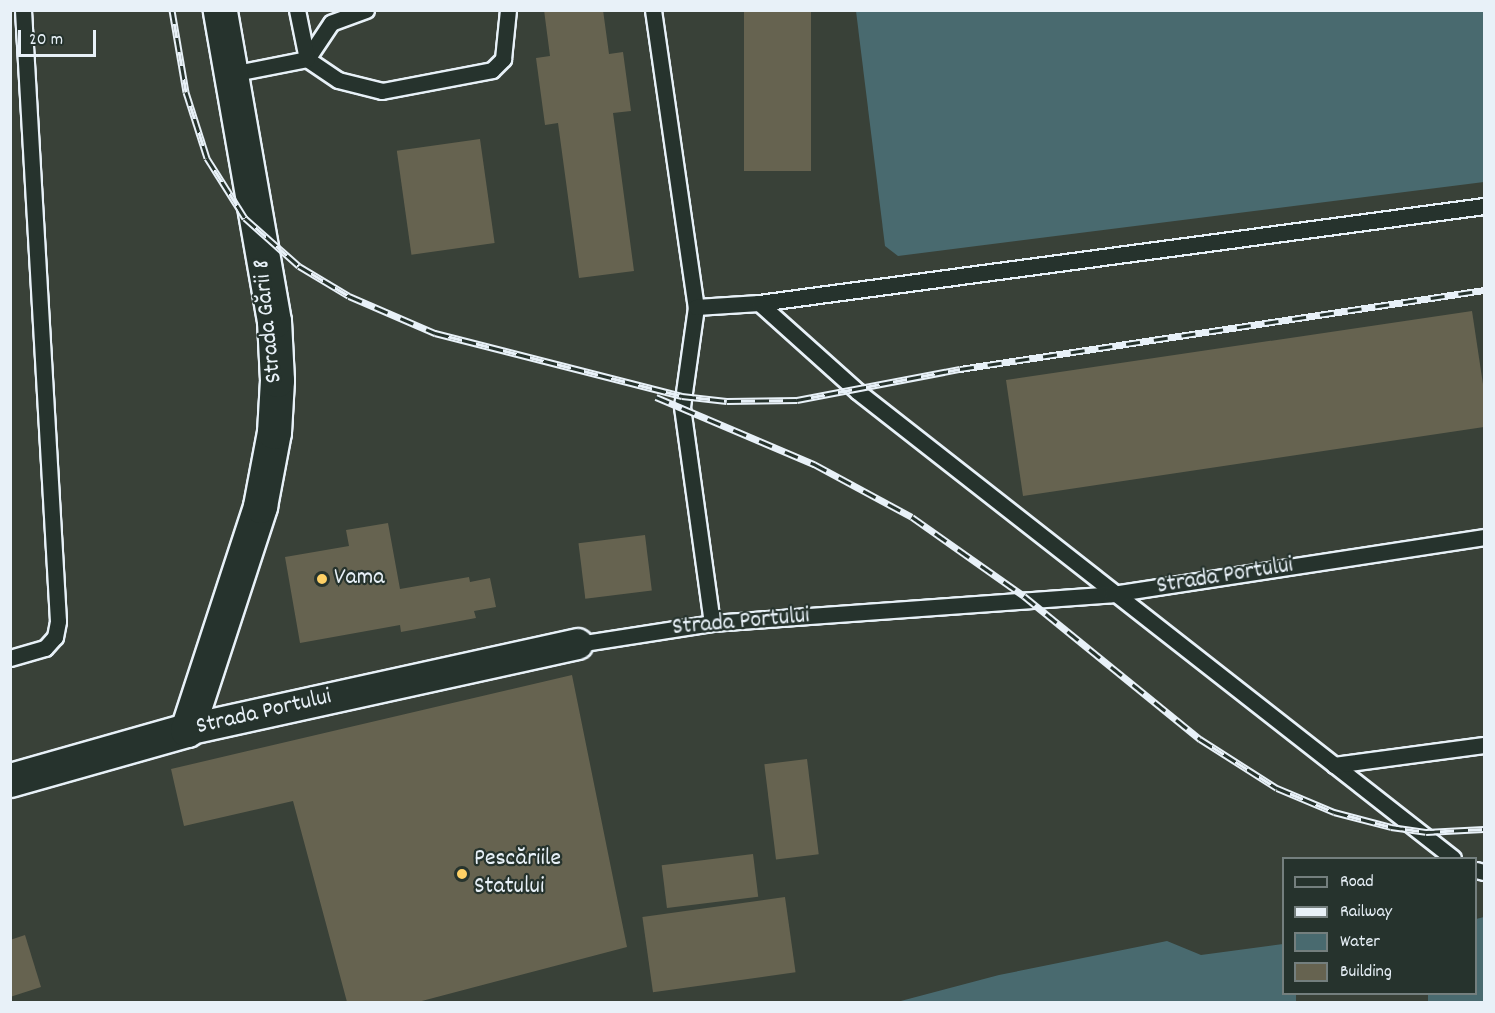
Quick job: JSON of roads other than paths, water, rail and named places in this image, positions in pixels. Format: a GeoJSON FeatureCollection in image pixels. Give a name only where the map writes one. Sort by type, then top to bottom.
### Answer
{"type":"FeatureCollection","features":[{"type":"Feature","properties":{"kind":"main road","name":"Strada Gării 8"},"geometry":{"type":"LineString","coordinates":[[188,730],[260,506],[274,432],[277,380],[274,321],[220,10]]}},
{"type":"Feature","properties":{"kind":"main road","name":"Strada Portului"},"geometry":{"type":"LineString","coordinates":[[10,780],[188,730]]}},
{"type":"Feature","properties":{"kind":"street","name":"Strada Portului"},"geometry":{"type":"LineString","coordinates":[[188,730],[578,644]]}},
{"type":"Feature","properties":{"kind":"lane"},"geometry":{"type":"LineString","coordinates":[[10,658],[45,648],[55,637],[58,621],[22,10]]}},
{"type":"Feature","properties":{"kind":"lane"},"geometry":{"type":"LineString","coordinates":[[297,10],[307,59],[338,80],[382,91],[492,70],[503,59],[508,10]]}},
{"type":"Feature","properties":{"kind":"lane"},"geometry":{"type":"LineString","coordinates":[[231,74],[307,59],[331,23],[366,10]]}},
{"type":"Feature","properties":{"kind":"lane"},"geometry":{"type":"LineString","coordinates":[[653,10],[696,307],[682,407],[712,623]]}},
{"type":"Feature","properties":{"kind":"lane"},"geometry":{"type":"LineString","coordinates":[[696,307],[759,303],[1485,206]]}},
{"type":"Feature","properties":{"kind":"lane"},"geometry":{"type":"LineString","coordinates":[[759,303],[857,391],[1112,594],[1452,857]]}},
{"type":"Feature","properties":{"kind":"lane","name":"Strada Portului"},"geometry":{"type":"LineString","coordinates":[[578,644],[712,623],[1112,594],[1485,537]]}},
{"type":"Feature","properties":{"kind":"lane"},"geometry":{"type":"LineString","coordinates":[[1334,765],[1485,745]]}},
{"type":"Feature","properties":{"kind":"water"},"geometry":{"type":"Polygon","coordinates":[[[856,11],[1484,11],[1484,182],[898,256],[885,246],[856,11]]]}},
{"type":"Feature","properties":{"kind":"water"},"geometry":{"type":"Polygon","coordinates":[[[1484,917],[1484,1002],[897,1002],[999,975],[1167,941],[1201,955],[1282,944],[1282,995],[1477,995],[1477,919],[1484,917]]]}},
{"type":"Feature","properties":{"kind":"railway"},"geometry":{"type":"LineString","coordinates":[[172,10],[186,92],[207,158],[245,218],[299,266],[349,296],[435,333],[682,396],[727,401],[797,400],[960,369],[1484,290]]}},
{"type":"Feature","properties":{"kind":"railway"},"geometry":{"type":"LineString","coordinates":[[656,397],[814,464],[912,517],[1024,596],[1200,739],[1277,788],[1334,812],[1391,827],[1426,832],[1484,829]]}},
{"type":"Feature","properties":{"kind":"place","name":"Vama"},"geometry":{"type":"Point","coordinates":[322,579]}},
{"type":"Feature","properties":{"kind":"place","name":"Pescăriile Statului"},"geometry":{"type":"Point","coordinates":[462,874]}}]}
